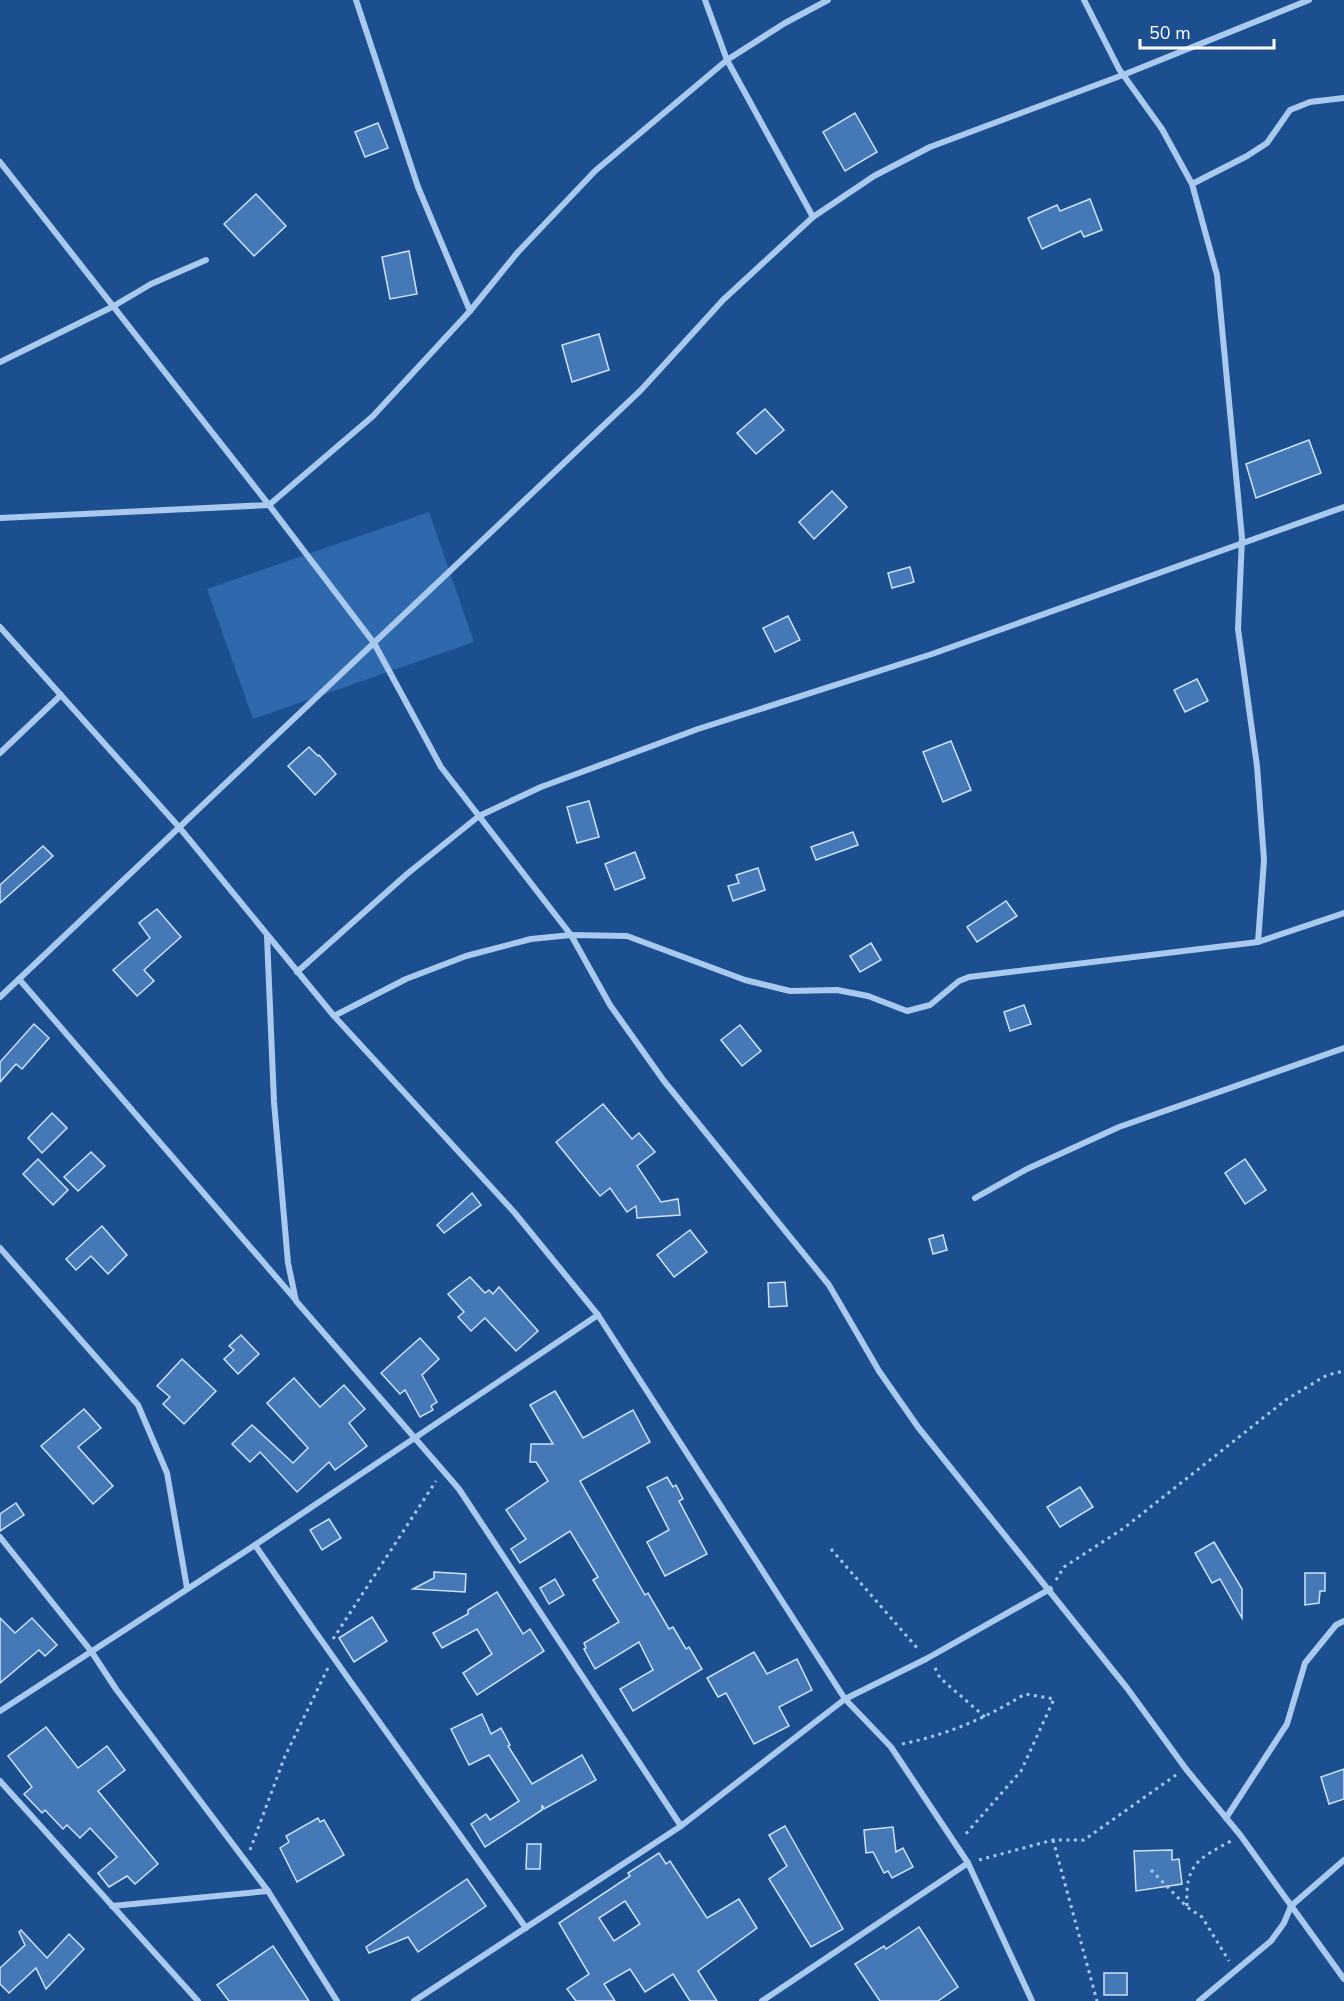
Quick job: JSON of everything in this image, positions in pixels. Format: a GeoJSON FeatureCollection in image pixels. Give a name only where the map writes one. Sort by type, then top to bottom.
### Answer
{"type":"FeatureCollection","features":[{"type":"Feature","properties":{"kind":"street"},"geometry":{"type":"LineString","coordinates":[[356,0],[418,187],[470,311]]}},
{"type":"Feature","properties":{"kind":"street"},"geometry":{"type":"LineString","coordinates":[[705,0],[727,60],[813,217]]}},
{"type":"Feature","properties":{"kind":"street"},"geometry":{"type":"LineString","coordinates":[[0,518],[269,505],[373,416],[470,311],[518,252],[595,171],[727,60],[785,23],[828,0]]}},
{"type":"Feature","properties":{"kind":"street"},"geometry":{"type":"LineString","coordinates":[[1083,0],[1124,75],[1162,129],[1192,184],[1216,275],[1242,544],[1238,629],[1257,766],[1264,860],[1258,942]]}},
{"type":"Feature","properties":{"kind":"street"},"geometry":{"type":"LineString","coordinates":[[0,997],[641,390],[723,300],[813,217],[874,176],[930,147],[1124,75],[1309,0]]}},
{"type":"Feature","properties":{"kind":"street"},"geometry":{"type":"LineString","coordinates":[[1192,184],[1247,156],[1267,143],[1290,110],[1310,102],[1344,98]]}},
{"type":"Feature","properties":{"kind":"street"},"geometry":{"type":"LineString","coordinates":[[0,162],[111,308],[269,505],[374,643],[441,767],[571,935],[610,1005],[664,1081],[829,1286],[879,1371],[918,1427],[1050,1589],[1186,1769],[1240,1836],[1344,1979]]}},
{"type":"Feature","properties":{"kind":"street"},"geometry":{"type":"LineString","coordinates":[[0,362],[111,308],[151,284],[206,260]]}},
{"type":"Feature","properties":{"kind":"street"},"geometry":{"type":"LineString","coordinates":[[297,972],[407,874],[479,816],[541,787],[698,729],[932,654],[1344,507]]}},
{"type":"Feature","properties":{"kind":"street"},"geometry":{"type":"LineString","coordinates":[[0,627],[179,827],[334,1016],[514,1212],[598,1315],[845,1699],[891,1747],[968,1863],[1032,2001]]}},
{"type":"Feature","properties":{"kind":"street"},"geometry":{"type":"LineString","coordinates":[[0,753],[61,695]]}},
{"type":"Feature","properties":{"kind":"street"},"geometry":{"type":"LineString","coordinates":[[334,1016],[406,979],[466,956],[531,939],[571,935],[627,936],[745,980],[790,991],[837,990],[868,996],[906,1011],[930,1005],[959,981],[969,976],[1258,942],[1344,913]]}},
{"type":"Feature","properties":{"kind":"street"},"geometry":{"type":"LineString","coordinates":[[267,935],[274,1102],[288,1263],[296,1301]]}},
{"type":"Feature","properties":{"kind":"street"},"geometry":{"type":"LineString","coordinates":[[19,979],[412,1438],[459,1489],[681,1826]]}},
{"type":"Feature","properties":{"kind":"street"},"geometry":{"type":"LineString","coordinates":[[975,1198],[1027,1169],[1119,1127],[1344,1048]]}},
{"type":"Feature","properties":{"kind":"street"},"geometry":{"type":"LineString","coordinates":[[0,1248],[138,1405],[166,1473],[187,1588]]}},
{"type":"Feature","properties":{"kind":"street"},"geometry":{"type":"LineString","coordinates":[[0,1711],[255,1545],[598,1315]]}},
{"type":"Feature","properties":{"kind":"street"},"geometry":{"type":"LineString","coordinates":[[0,1538],[91,1651],[116,1689],[268,1891],[338,2001]]}},
{"type":"Feature","properties":{"kind":"street"},"geometry":{"type":"LineString","coordinates":[[255,1545],[332,1659],[433,1795],[525,1928]]}},
{"type":"Feature","properties":{"kind":"street"},"geometry":{"type":"LineString","coordinates":[[414,2001],[681,1826],[845,1699],[926,1659],[1050,1589]]}},
{"type":"Feature","properties":{"kind":"street"},"geometry":{"type":"LineString","coordinates":[[1226,1818],[1275,1746],[1287,1724],[1305,1662],[1336,1625],[1344,1621]]}},
{"type":"Feature","properties":{"kind":"street"},"geometry":{"type":"LineString","coordinates":[[0,1781],[198,2001]]}},
{"type":"Feature","properties":{"kind":"street"},"geometry":{"type":"LineString","coordinates":[[1199,2001],[1209,1998],[1270,1941],[1284,1923],[1291,1906],[1344,1860]]}},
{"type":"Feature","properties":{"kind":"street"},"geometry":{"type":"LineString","coordinates":[[762,2001],[968,1863]]}},
{"type":"Feature","properties":{"kind":"street"},"geometry":{"type":"LineString","coordinates":[[112,1906],[268,1891]]}},
{"type":"Feature","properties":{"kind":"path"},"geometry":{"type":"LineString","coordinates":[[1050,1589],[1064,1567],[1124,1528],[1287,1399],[1327,1375],[1344,1371]]}},
{"type":"Feature","properties":{"kind":"path"},"geometry":{"type":"LineString","coordinates":[[831,1549],[940,1678],[985,1717]]}},
{"type":"Feature","properties":{"kind":"path"},"geometry":{"type":"LineString","coordinates":[[891,1747],[946,1734],[985,1717],[1025,1694],[1054,1699],[1021,1771],[956,1845]]}},
{"type":"Feature","properties":{"kind":"path"},"geometry":{"type":"LineString","coordinates":[[968,1863],[1053,1840],[1084,1840],[1186,1769]]}},
{"type":"Feature","properties":{"kind":"path"},"geometry":{"type":"LineString","coordinates":[[1187,1907],[1186,1885],[1198,1860],[1240,1836]]}},
{"type":"Feature","properties":{"kind":"path"},"geometry":{"type":"LineString","coordinates":[[1053,1840],[1097,2001]]}},
{"type":"Feature","properties":{"kind":"path"},"geometry":{"type":"LineString","coordinates":[[1151,1870],[1187,1907],[1202,1917],[1236,1973]]}},
{"type":"Feature","properties":{"kind":"shaded area"},"geometry":{"type":"Polygon","coordinates":[[[429,512],[474,642],[253,719],[207,589],[429,512]]]}},
{"type":"Feature","properties":{"kind":"building"},"geometry":{"type":"Polygon","coordinates":[[[855,113],[877,152],[845,171],[823,132],[855,113]]]}},
{"type":"Feature","properties":{"kind":"building"},"geometry":{"type":"Polygon","coordinates":[[[378,123],[388,148],[365,157],[355,132],[378,123]]]}},
{"type":"Feature","properties":{"kind":"building"},"geometry":{"type":"Polygon","coordinates":[[[256,194],[286,226],[254,256],[224,224],[256,194]]]}},
{"type":"Feature","properties":{"kind":"building"},"geometry":{"type":"Polygon","coordinates":[[[1090,199],[1102,230],[1084,237],[1081,231],[1042,249],[1028,218],[1057,205],[1060,211],[1090,199]]]}},
{"type":"Feature","properties":{"kind":"building"},"geometry":{"type":"Polygon","coordinates":[[[409,251],[417,294],[390,299],[382,257],[409,251]]]}},
{"type":"Feature","properties":{"kind":"building"},"geometry":{"type":"Polygon","coordinates":[[[599,334],[609,370],[572,382],[562,345],[599,334]]]}},
{"type":"Feature","properties":{"kind":"building"},"geometry":{"type":"Polygon","coordinates":[[[765,409],[784,430],[756,454],[737,433],[765,409]]]}},
{"type":"Feature","properties":{"kind":"building"},"geometry":{"type":"Polygon","coordinates":[[[1309,440],[1321,473],[1256,498],[1246,464],[1309,440]]]}},
{"type":"Feature","properties":{"kind":"building"},"geometry":{"type":"Polygon","coordinates":[[[832,491],[847,507],[814,539],[799,522],[832,491]]]}},
{"type":"Feature","properties":{"kind":"building"},"geometry":{"type":"Polygon","coordinates":[[[910,567],[914,582],[892,588],[888,573],[910,567]]]}},
{"type":"Feature","properties":{"kind":"building"},"geometry":{"type":"Polygon","coordinates":[[[788,616],[800,640],[775,652],[763,628],[788,616]]]}},
{"type":"Feature","properties":{"kind":"building"},"geometry":{"type":"Polygon","coordinates":[[[1197,679],[1208,701],[1185,712],[1174,690],[1197,679]]]}},
{"type":"Feature","properties":{"kind":"building"},"geometry":{"type":"Polygon","coordinates":[[[951,741],[971,790],[943,802],[923,752],[951,741]]]}},
{"type":"Feature","properties":{"kind":"building"},"geometry":{"type":"Polygon","coordinates":[[[309,747],[336,774],[315,795],[288,766],[309,747]]]}},
{"type":"Feature","properties":{"kind":"building"},"geometry":{"type":"Polygon","coordinates":[[[589,801],[599,837],[577,843],[567,807],[589,801]]]}},
{"type":"Feature","properties":{"kind":"building"},"geometry":{"type":"Polygon","coordinates":[[[853,832],[858,845],[816,860],[811,847],[853,832]]]}},
{"type":"Feature","properties":{"kind":"building"},"geometry":{"type":"Polygon","coordinates":[[[43,846],[53,856],[0,903],[0,885],[43,846]]]}},
{"type":"Feature","properties":{"kind":"building"},"geometry":{"type":"Polygon","coordinates":[[[635,852],[645,878],[615,890],[605,864],[635,852]]]}},
{"type":"Feature","properties":{"kind":"building"},"geometry":{"type":"Polygon","coordinates":[[[758,868],[765,890],[733,901],[728,886],[739,883],[736,875],[758,868]]]}},
{"type":"Feature","properties":{"kind":"building"},"geometry":{"type":"Polygon","coordinates":[[[1006,901],[1017,916],[977,942],[967,927],[1006,901]]]}},
{"type":"Feature","properties":{"kind":"building"},"geometry":{"type":"Polygon","coordinates":[[[157,909],[181,937],[144,970],[154,981],[137,996],[113,970],[150,938],[139,923],[157,909]]]}},
{"type":"Feature","properties":{"kind":"building"},"geometry":{"type":"Polygon","coordinates":[[[871,943],[881,960],[860,972],[850,956],[871,943]]]}},
{"type":"Feature","properties":{"kind":"building"},"geometry":{"type":"Polygon","coordinates":[[[1024,1005],[1031,1024],[1010,1031],[1004,1012],[1024,1005]]]}},
{"type":"Feature","properties":{"kind":"building"},"geometry":{"type":"Polygon","coordinates":[[[34,1024],[49,1038],[22,1069],[16,1064],[0,1082],[0,1062],[34,1024]]]}},
{"type":"Feature","properties":{"kind":"building"},"geometry":{"type":"Polygon","coordinates":[[[740,1025],[761,1051],[742,1066],[721,1040],[740,1025]]]}},
{"type":"Feature","properties":{"kind":"building"},"geometry":{"type":"Polygon","coordinates":[[[603,1104],[632,1139],[639,1133],[655,1152],[637,1166],[661,1202],[678,1199],[680,1215],[637,1218],[636,1206],[627,1212],[610,1188],[600,1196],[556,1142],[603,1104]]]}},
{"type":"Feature","properties":{"kind":"building"},"geometry":{"type":"Polygon","coordinates":[[[52,1113],[67,1128],[42,1153],[28,1138],[52,1113]]]}},
{"type":"Feature","properties":{"kind":"building"},"geometry":{"type":"Polygon","coordinates":[[[91,1152],[105,1166],[78,1191],[64,1177],[91,1152]]]}},
{"type":"Feature","properties":{"kind":"building"},"geometry":{"type":"Polygon","coordinates":[[[38,1159],[68,1190],[53,1205],[23,1174],[38,1159]]]}},
{"type":"Feature","properties":{"kind":"building"},"geometry":{"type":"Polygon","coordinates":[[[1245,1159],[1266,1190],[1245,1204],[1225,1173],[1245,1159]]]}},
{"type":"Feature","properties":{"kind":"building"},"geometry":{"type":"Polygon","coordinates":[[[472,1193],[481,1205],[444,1233],[437,1225],[472,1193]]]}},
{"type":"Feature","properties":{"kind":"building"},"geometry":{"type":"Polygon","coordinates":[[[102,1226],[127,1255],[108,1274],[91,1256],[76,1270],[66,1259],[102,1226]]]}},
{"type":"Feature","properties":{"kind":"building"},"geometry":{"type":"Polygon","coordinates":[[[690,1230],[707,1252],[674,1277],[657,1255],[690,1230]]]}},
{"type":"Feature","properties":{"kind":"building"},"geometry":{"type":"Polygon","coordinates":[[[943,1235],[947,1250],[933,1254],[929,1239],[943,1235]]]}},
{"type":"Feature","properties":{"kind":"building"},"geometry":{"type":"Polygon","coordinates":[[[470,1277],[485,1293],[489,1290],[493,1294],[499,1287],[538,1331],[516,1351],[485,1318],[471,1331],[458,1317],[464,1312],[448,1294],[470,1277]]]}},
{"type":"Feature","properties":{"kind":"building"},"geometry":{"type":"Polygon","coordinates":[[[785,1282],[787,1306],[769,1307],[768,1283],[785,1282]]]}},
{"type":"Feature","properties":{"kind":"building"},"geometry":{"type":"Polygon","coordinates":[[[241,1335],[259,1354],[238,1374],[224,1359],[234,1350],[229,1346],[241,1335]]]}},
{"type":"Feature","properties":{"kind":"building"},"geometry":{"type":"Polygon","coordinates":[[[420,1338],[439,1359],[422,1375],[437,1402],[431,1406],[433,1410],[420,1417],[405,1390],[400,1394],[381,1373],[420,1338]]]}},
{"type":"Feature","properties":{"kind":"building"},"geometry":{"type":"Polygon","coordinates":[[[182,1359],[216,1391],[184,1424],[163,1404],[170,1397],[157,1386],[182,1359]]]}},
{"type":"Feature","properties":{"kind":"building"},"geometry":{"type":"Polygon","coordinates":[[[294,1378],[320,1407],[344,1385],[365,1409],[349,1423],[367,1446],[335,1470],[329,1462],[297,1492],[260,1452],[250,1462],[232,1444],[252,1425],[293,1463],[308,1448],[267,1403],[294,1378]]]}},
{"type":"Feature","properties":{"kind":"building"},"geometry":{"type":"Polygon","coordinates":[[[555,1391],[583,1438],[633,1410],[650,1442],[580,1481],[645,1595],[648,1593],[669,1629],[673,1627],[686,1649],[689,1647],[702,1669],[633,1711],[620,1689],[653,1670],[639,1642],[595,1669],[584,1649],[586,1648],[584,1643],[619,1622],[593,1580],[598,1577],[570,1531],[520,1563],[511,1549],[526,1539],[506,1510],[548,1481],[536,1462],[530,1462],[531,1444],[553,1444],[530,1405],[555,1391]]]}},
{"type":"Feature","properties":{"kind":"building"},"geometry":{"type":"Polygon","coordinates":[[[84,1409],[101,1428],[78,1447],[113,1486],[93,1504],[41,1446],[84,1409]]]}},
{"type":"Feature","properties":{"kind":"building"},"geometry":{"type":"Polygon","coordinates":[[[667,1477],[673,1487],[676,1485],[683,1499],[679,1501],[707,1554],[665,1576],[647,1542],[669,1530],[647,1487],[667,1477]]]}},
{"type":"Feature","properties":{"kind":"building"},"geometry":{"type":"Polygon","coordinates":[[[1080,1487],[1093,1507],[1060,1527],[1047,1507],[1080,1487]]]}},
{"type":"Feature","properties":{"kind":"building"},"geometry":{"type":"Polygon","coordinates":[[[16,1503],[24,1515],[0,1531],[0,1514],[16,1503]]]}},
{"type":"Feature","properties":{"kind":"building"},"geometry":{"type":"Polygon","coordinates":[[[329,1519],[341,1538],[322,1550],[310,1530],[329,1519]]]}},
{"type":"Feature","properties":{"kind":"building"},"geometry":{"type":"Polygon","coordinates":[[[1214,1542],[1242,1589],[1242,1618],[1220,1579],[1212,1583],[1195,1553],[1214,1542]]]}},
{"type":"Feature","properties":{"kind":"building"},"geometry":{"type":"Polygon","coordinates":[[[434,1572],[466,1574],[465,1592],[413,1589],[434,1578],[434,1572]]]}},
{"type":"Feature","properties":{"kind":"building"},"geometry":{"type":"Polygon","coordinates":[[[1305,1573],[1325,1573],[1325,1591],[1320,1591],[1319,1603],[1305,1605],[1305,1573]]]}},
{"type":"Feature","properties":{"kind":"building"},"geometry":{"type":"Polygon","coordinates":[[[555,1579],[564,1595],[549,1604],[540,1588],[555,1579]]]}},
{"type":"Feature","properties":{"kind":"building"},"geometry":{"type":"Polygon","coordinates":[[[497,1592],[523,1634],[530,1629],[544,1651],[477,1695],[463,1673],[492,1654],[477,1629],[442,1648],[433,1633],[468,1614],[468,1610],[497,1592]]]}},
{"type":"Feature","properties":{"kind":"building"},"geometry":{"type":"Polygon","coordinates":[[[372,1617],[387,1641],[354,1662],[339,1638],[372,1617]]]}},
{"type":"Feature","properties":{"kind":"building"},"geometry":{"type":"Polygon","coordinates":[[[0,1618],[15,1633],[32,1618],[57,1645],[45,1656],[39,1650],[0,1683],[0,1618]]]}},
{"type":"Feature","properties":{"kind":"building"},"geometry":{"type":"Polygon","coordinates":[[[754,1652],[767,1674],[797,1659],[812,1690],[779,1707],[789,1726],[754,1744],[726,1693],[718,1697],[707,1678],[754,1652]]]}},
{"type":"Feature","properties":{"kind":"building"},"geometry":{"type":"Polygon","coordinates":[[[482,1714],[491,1734],[501,1728],[510,1745],[508,1746],[532,1784],[582,1755],[596,1780],[544,1809],[542,1805],[542,1810],[485,1847],[471,1824],[486,1814],[490,1820],[519,1801],[489,1755],[469,1765],[451,1729],[482,1714]]]}},
{"type":"Feature","properties":{"kind":"building"},"geometry":{"type":"Polygon","coordinates":[[[46,1727],[78,1768],[107,1746],[125,1770],[98,1791],[158,1864],[135,1884],[127,1876],[109,1887],[98,1873],[117,1857],[90,1828],[80,1838],[67,1825],[63,1829],[45,1810],[42,1813],[24,1794],[32,1787],[8,1756],[46,1727]]]}},
{"type":"Feature","properties":{"kind":"building"},"geometry":{"type":"Polygon","coordinates":[[[1344,1769],[1344,1799],[1329,1804],[1321,1777],[1344,1769]]]}},
{"type":"Feature","properties":{"kind":"building"},"geometry":{"type":"Polygon","coordinates":[[[318,1818],[320,1822],[324,1820],[344,1855],[297,1882],[280,1848],[289,1842],[286,1836],[318,1818]]]}},
{"type":"Feature","properties":{"kind":"building"},"geometry":{"type":"Polygon","coordinates":[[[785,1826],[843,1929],[811,1947],[769,1879],[787,1866],[769,1835],[785,1826]]]}},
{"type":"Feature","properties":{"kind":"building"},"geometry":{"type":"Polygon","coordinates":[[[893,1827],[896,1852],[903,1848],[913,1867],[892,1878],[888,1871],[884,1873],[873,1852],[866,1853],[864,1830],[893,1827]]]}},
{"type":"Feature","properties":{"kind":"building"},"geometry":{"type":"Polygon","coordinates":[[[527,1844],[541,1844],[540,1869],[526,1869],[527,1844]]]}},
{"type":"Feature","properties":{"kind":"building"},"geometry":{"type":"Polygon","coordinates":[[[1172,1850],[1172,1860],[1179,1859],[1182,1884],[1136,1891],[1134,1851],[1172,1850]]]}},
{"type":"Feature","properties":{"kind":"building"},"geometry":{"type":"Polygon","coordinates":[[[659,1853],[666,1864],[670,1861],[707,1918],[739,1899],[757,1928],[698,1971],[717,2001],[690,2001],[673,1974],[645,1992],[630,1969],[604,1984],[615,2001],[576,2001],[567,1989],[589,1974],[559,1923],[630,1876],[628,1873],[659,1853]],[[625,1901],[599,1918],[614,1941],[640,1924],[625,1901]]]}},
{"type":"Feature","properties":{"kind":"building"},"geometry":{"type":"Polygon","coordinates":[[[467,1879],[486,1906],[418,1952],[408,1937],[369,1953],[366,1947],[467,1879]]]}},
{"type":"Feature","properties":{"kind":"building"},"geometry":{"type":"Polygon","coordinates":[[[919,1927],[958,1987],[938,2001],[880,2001],[855,1964],[884,1946],[886,1949],[919,1927]]]}},
{"type":"Feature","properties":{"kind":"building"},"geometry":{"type":"Polygon","coordinates":[[[21,1930],[47,1958],[69,1934],[84,1949],[46,1989],[36,1968],[9,1993],[0,1984],[0,1968],[25,1945],[19,1932],[21,1930]]]}},
{"type":"Feature","properties":{"kind":"building"},"geometry":{"type":"Polygon","coordinates":[[[273,1946],[309,2001],[229,2001],[217,1985],[273,1946]]]}},
{"type":"Feature","properties":{"kind":"building"},"geometry":{"type":"Polygon","coordinates":[[[1104,1973],[1127,1973],[1127,1995],[1104,1995],[1104,1973]]]}}]}
